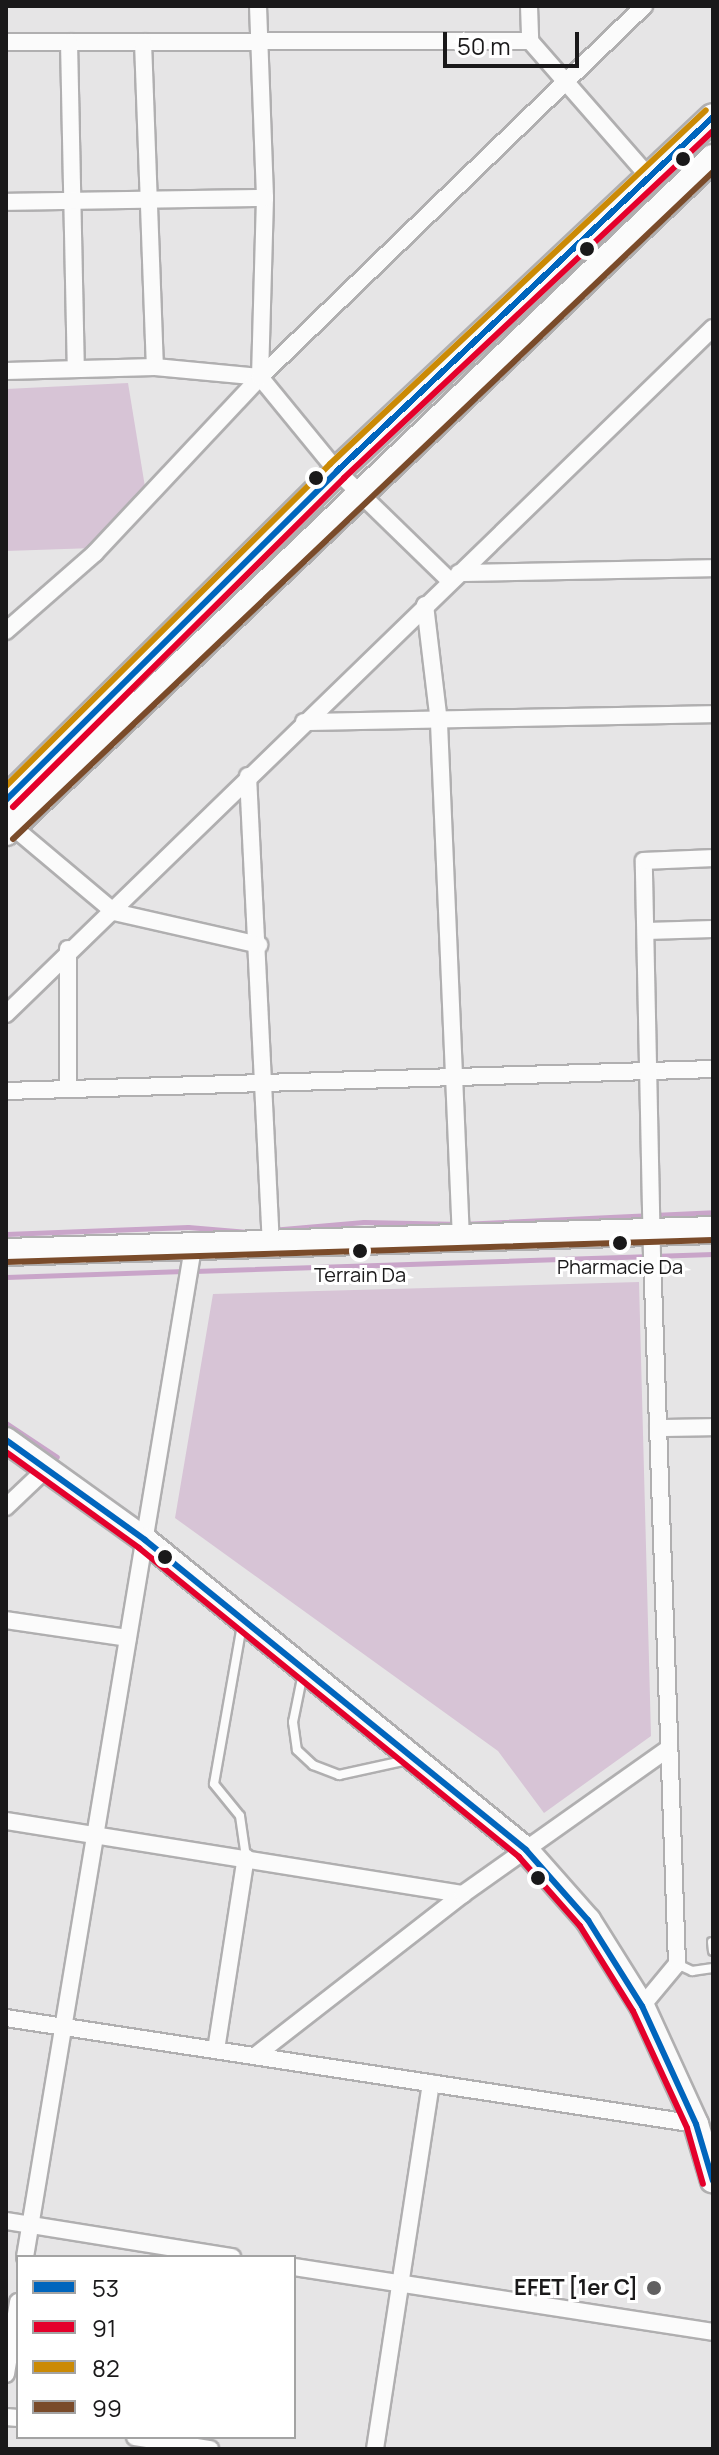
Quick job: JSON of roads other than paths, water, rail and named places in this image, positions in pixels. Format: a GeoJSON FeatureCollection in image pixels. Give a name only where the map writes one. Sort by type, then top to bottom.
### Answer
{"type":"FeatureCollection","features":[{"type":"Feature","properties":{"kind":"main road"},"geometry":{"type":"LineString","coordinates":[[6,800],[337,471],[713,117]]}},
{"type":"Feature","properties":{"kind":"main road"},"geometry":{"type":"LineString","coordinates":[[8,827],[713,158]]}},
{"type":"Feature","properties":{"kind":"main road"},"geometry":{"type":"LineString","coordinates":[[6,1252],[713,1230]]}},
{"type":"Feature","properties":{"kind":"main road"},"geometry":{"type":"LineString","coordinates":[[6,1440],[145,1540],[418,1758],[526,1850],[588,1920],[642,2006],[696,2124],[713,2181]]}},
{"type":"Feature","properties":{"kind":"street"},"geometry":{"type":"LineString","coordinates":[[258,6],[265,198],[260,377],[337,471],[454,577],[713,568]]}},
{"type":"Feature","properties":{"kind":"street"},"geometry":{"type":"LineString","coordinates":[[529,6],[530,41],[650,178]]}},
{"type":"Feature","properties":{"kind":"street"},"geometry":{"type":"LineString","coordinates":[[6,631],[95,553],[260,377],[644,6]]}},
{"type":"Feature","properties":{"kind":"street"},"geometry":{"type":"LineString","coordinates":[[6,42],[530,41]]}},
{"type":"Feature","properties":{"kind":"street"},"geometry":{"type":"LineString","coordinates":[[69,42],[76,369]]}},
{"type":"Feature","properties":{"kind":"street"},"geometry":{"type":"LineString","coordinates":[[143,42],[155,367]]}},
{"type":"Feature","properties":{"kind":"street"},"geometry":{"type":"LineString","coordinates":[[6,202],[74,204],[265,198]]}},
{"type":"Feature","properties":{"kind":"street"},"geometry":{"type":"LineString","coordinates":[[6,1014],[68,949],[114,912],[248,776],[713,328]]}},
{"type":"Feature","properties":{"kind":"street"},"geometry":{"type":"LineString","coordinates":[[6,371],[155,367],[260,377]]}},
{"type":"Feature","properties":{"kind":"street"},"geometry":{"type":"LineString","coordinates":[[425,605],[439,723],[461,1240]]}},
{"type":"Feature","properties":{"kind":"street"},"geometry":{"type":"LineString","coordinates":[[304,722],[439,723],[713,714]]}},
{"type":"Feature","properties":{"kind":"street"},"geometry":{"type":"LineString","coordinates":[[248,776],[259,945],[271,1246]]}},
{"type":"Feature","properties":{"kind":"street"},"geometry":{"type":"LineString","coordinates":[[8,827],[114,912],[259,945]]}},
{"type":"Feature","properties":{"kind":"street"},"geometry":{"type":"LineString","coordinates":[[642,2006],[677,1964],[651,1233],[644,861],[713,858]]}},
{"type":"Feature","properties":{"kind":"street"},"geometry":{"type":"LineString","coordinates":[[646,931],[713,929]]}},
{"type":"Feature","properties":{"kind":"street"},"geometry":{"type":"LineString","coordinates":[[68,949],[68,1088]]}},
{"type":"Feature","properties":{"kind":"street"},"geometry":{"type":"LineString","coordinates":[[6,1091],[713,1069]]}},
{"type":"Feature","properties":{"kind":"street"},"geometry":{"type":"LineString","coordinates":[[25,2255],[193,1248]]}},
{"type":"Feature","properties":{"kind":"street"},"geometry":{"type":"LineString","coordinates":[[658,1428],[713,1427]]}},
{"type":"Feature","properties":{"kind":"street"},"geometry":{"type":"LineString","coordinates":[[6,1507],[45,1470]]}},
{"type":"Feature","properties":{"kind":"street"},"geometry":{"type":"LineString","coordinates":[[6,1620],[128,1638]]}},
{"type":"Feature","properties":{"kind":"street"},"geometry":{"type":"LineString","coordinates":[[255,2056],[463,1894],[669,1748]]}},
{"type":"Feature","properties":{"kind":"street"},"geometry":{"type":"LineString","coordinates":[[6,1821],[463,1894]]}},
{"type":"Feature","properties":{"kind":"street"},"geometry":{"type":"LineString","coordinates":[[216,2050],[246,1857]]}},
{"type":"Feature","properties":{"kind":"street"},"geometry":{"type":"LineString","coordinates":[[6,2018],[696,2124]]}},
{"type":"Feature","properties":{"kind":"street"},"geometry":{"type":"LineString","coordinates":[[375,2449],[431,2083]]}},
{"type":"Feature","properties":{"kind":"street"},"geometry":{"type":"LineString","coordinates":[[6,2221],[219,2255]]}},
{"type":"Feature","properties":{"kind":"street"},"geometry":{"type":"LineString","coordinates":[[296,2267],[713,2332]]}},
{"type":"Feature","properties":{"kind":"street"},"geometry":{"type":"LineString","coordinates":[[6,2374],[16,2314]]}},
{"type":"Feature","properties":{"kind":"street"},"geometry":{"type":"LineString","coordinates":[[148,2439],[210,2449]]}},
{"type":"Feature","properties":{"kind":"lane"},"geometry":{"type":"LineString","coordinates":[[243,1620],[214,1784],[240,1816],[246,1857]]}},
{"type":"Feature","properties":{"kind":"lane"},"geometry":{"type":"LineString","coordinates":[[304,1668],[293,1722],[297,1750],[313,1765],[339,1775],[418,1758]]}},
{"type":"Feature","properties":{"kind":"lane"},"geometry":{"type":"LineString","coordinates":[[677,1964],[692,1971],[713,1968]]}},
{"type":"Feature","properties":{"kind":"waterway"},"geometry":{"type":"LineString","coordinates":[[6,1234],[188,1227],[248,1232],[364,1222],[461,1224],[713,1212]]}},
{"type":"Feature","properties":{"kind":"waterway"},"geometry":{"type":"LineString","coordinates":[[194,1271],[713,1254]]}},
{"type":"Feature","properties":{"kind":"waterway"},"geometry":{"type":"LineString","coordinates":[[6,1277],[184,1271]]}},
{"type":"Feature","properties":{"kind":"waterway"},"geometry":{"type":"LineString","coordinates":[[6,1423],[57,1457]]}},
{"type":"Feature","properties":{"kind":"place","name":"Pharmacie Da"},"geometry":{"type":"Point","coordinates":[620,1243]}},
{"type":"Feature","properties":{"kind":"place","name":"Terrain Da"},"geometry":{"type":"Point","coordinates":[360,1251]}},
{"type":"Feature","properties":{"kind":"place","name":"EFET [1er C]"},"geometry":{"type":"Point","coordinates":[654,2288]}}]}
